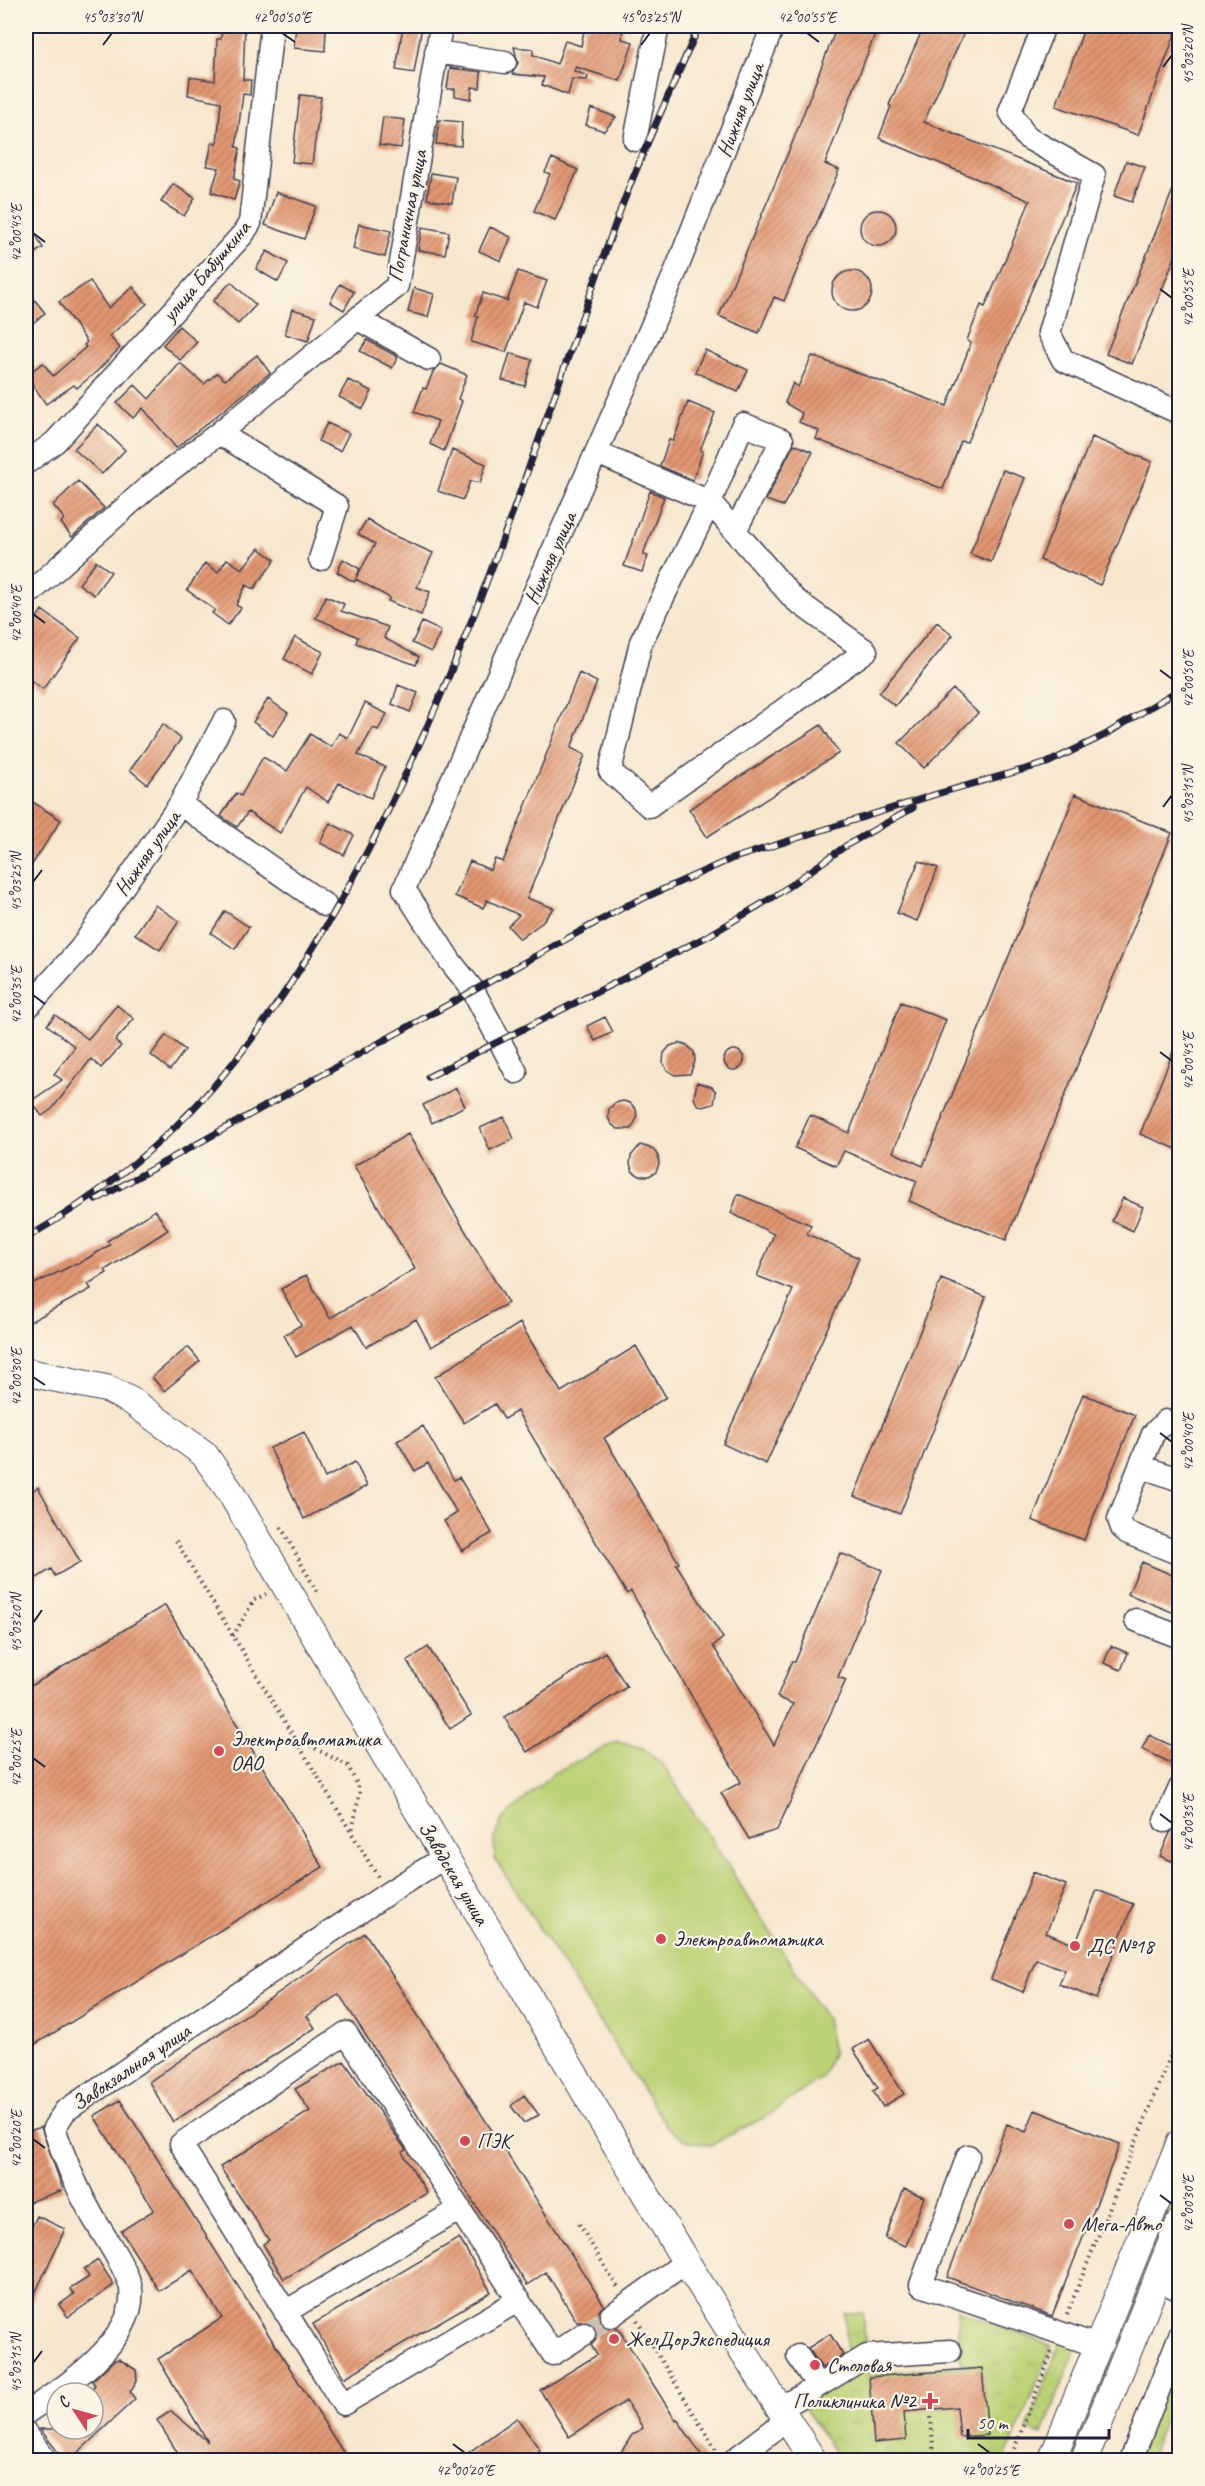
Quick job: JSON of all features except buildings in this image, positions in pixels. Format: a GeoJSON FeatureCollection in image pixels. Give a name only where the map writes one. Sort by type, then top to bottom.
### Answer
{"type":"FeatureCollection","features":[{"type":"Feature","properties":{"kind":"main road","name":"Заводская улица"},"geometry":{"type":"LineString","coordinates":[[26,1372],[108,1389],[133,1402],[204,1454],[229,1490],[686,2262],[813,2460]]}},
{"type":"Feature","properties":{"kind":"main road"},"geometry":{"type":"LineString","coordinates":[[1052,2460],[1179,2143]]}},
{"type":"Feature","properties":{"kind":"main road"},"geometry":{"type":"LineString","coordinates":[[1084,2460],[1168,2284],[1179,2222]]}},
{"type":"Feature","properties":{"kind":"street","name":"улица Бабушкина"},"geometry":{"type":"LineString","coordinates":[[26,463],[55,442],[243,234],[250,223],[272,26]]}},
{"type":"Feature","properties":{"kind":"street","name":"Пограничная улица"},"geometry":{"type":"LineString","coordinates":[[26,586],[32,591],[147,488],[219,433],[397,286],[441,26]]}},
{"type":"Feature","properties":{"kind":"street"},"geometry":{"type":"LineString","coordinates":[[635,140],[658,26]]}},
{"type":"Feature","properties":{"kind":"street","name":"Нижняя улица"},"geometry":{"type":"LineString","coordinates":[[516,1072],[473,990],[450,962],[404,889],[673,278],[773,26]]}},
{"type":"Feature","properties":{"kind":"street"},"geometry":{"type":"LineString","coordinates":[[1044,26],[1010,111],[1026,137],[1094,175],[1049,333],[1063,360],[1179,413]]}},
{"type":"Feature","properties":{"kind":"street"},"geometry":{"type":"LineString","coordinates":[[436,52],[505,62]]}},
{"type":"Feature","properties":{"kind":"street"},"geometry":{"type":"LineString","coordinates":[[358,319],[429,359]]}},
{"type":"Feature","properties":{"kind":"street"},"geometry":{"type":"LineString","coordinates":[[597,453],[710,502],[735,531],[794,599],[866,651],[649,806],[610,771],[641,642],[710,502],[743,423],[782,440],[735,531]]}},
{"type":"Feature","properties":{"kind":"street"},"geometry":{"type":"LineString","coordinates":[[219,433],[337,506],[320,559]]}},
{"type":"Feature","properties":{"kind":"street"},"geometry":{"type":"LineString","coordinates":[[180,804],[224,722]]}},
{"type":"Feature","properties":{"kind":"street","name":"Нижняя улица"},"geometry":{"type":"LineString","coordinates":[[26,1009],[80,950],[180,804],[325,905]]}},
{"type":"Feature","properties":{"kind":"street"},"geometry":{"type":"LineString","coordinates":[[1179,1425],[1166,1421],[1153,1434],[1119,1519],[1122,1528],[1128,1533],[1179,1554]]}},
{"type":"Feature","properties":{"kind":"street"},"geometry":{"type":"LineString","coordinates":[[1140,1466],[1179,1480]]}},
{"type":"Feature","properties":{"kind":"street"},"geometry":{"type":"LineString","coordinates":[[1136,1620],[1179,1637]]}},
{"type":"Feature","properties":{"kind":"street"},"geometry":{"type":"LineString","coordinates":[[1165,1821],[1179,1788]]}},
{"type":"Feature","properties":{"kind":"street","name":"Завокзальная улица"},"geometry":{"type":"LineString","coordinates":[[26,2413],[57,2392],[114,2342],[128,2316],[131,2289],[112,2248],[91,2215],[62,2152],[54,2128],[65,2111],[445,1857]]}},
{"type":"Feature","properties":{"kind":"street"},"geometry":{"type":"LineString","coordinates":[[519,2300],[343,2404],[181,2144],[346,2033],[519,2300],[553,2354],[584,2334]]}},
{"type":"Feature","properties":{"kind":"street"},"geometry":{"type":"LineString","coordinates":[[968,2156],[921,2285],[1098,2346]]}},
{"type":"Feature","properties":{"kind":"street"},"geometry":{"type":"LineString","coordinates":[[285,2312],[460,2209]]}},
{"type":"Feature","properties":{"kind":"street"},"geometry":{"type":"LineString","coordinates":[[619,2311],[686,2262]]}},
{"type":"Feature","properties":{"kind":"street"},"geometry":{"type":"LineString","coordinates":[[1131,2460],[1179,2336]]}},
{"type":"Feature","properties":{"kind":"street"},"geometry":{"type":"LineString","coordinates":[[737,2457],[795,2400],[867,2356],[950,2351]]}},
{"type":"Feature","properties":{"kind":"street"},"geometry":{"type":"LineString","coordinates":[[798,2356],[818,2386]]}},
{"type":"Feature","properties":{"kind":"street"},"geometry":{"type":"LineString","coordinates":[[26,2433],[45,2460]]}},
{"type":"Feature","properties":{"kind":"path"},"geometry":{"type":"LineString","coordinates":[[176,1541],[388,1893]]}},
{"type":"Feature","properties":{"kind":"path"},"geometry":{"type":"LineString","coordinates":[[294,1737],[348,1766],[360,1790],[352,1832]]}},
{"type":"Feature","properties":{"kind":"path"},"geometry":{"type":"LineString","coordinates":[[1010,2460],[1179,2032]]}},
{"type":"Feature","properties":{"kind":"path"},"geometry":{"type":"LineString","coordinates":[[579,2224],[619,2311],[737,2457]]}},
{"type":"Feature","properties":{"kind":"path"},"geometry":{"type":"LineString","coordinates":[[931,2417],[934,2460]]}},
{"type":"Feature","properties":{"kind":"green space","name":"Электроавтоматика"},"geometry":{"type":"Polygon","coordinates":[[[618,1741],[643,1748],[664,1766],[826,2019],[833,2052],[822,2077],[767,2116],[710,2145],[688,2142],[667,2127],[495,1859],[494,1839],[502,1820],[553,1773],[618,1741]]]}},
{"type":"Feature","properties":{"kind":"green space"},"geometry":{"type":"Polygon","coordinates":[[[1179,2170],[1179,2200],[1076,2460],[1065,2460],[1179,2170]]]}},
{"type":"Feature","properties":{"kind":"green space"},"geometry":{"type":"Polygon","coordinates":[[[957,2310],[1052,2346],[1005,2460],[839,2460],[805,2408],[820,2378],[847,2361],[845,2313],[863,2313],[867,2374],[978,2365],[961,2363],[957,2310]]]}},
{"type":"Feature","properties":{"kind":"green space"},"geometry":{"type":"Polygon","coordinates":[[[1061,2340],[1077,2346],[1042,2435],[1027,2429],[1061,2340]]]}},
{"type":"Feature","properties":{"kind":"green space"},"geometry":{"type":"Polygon","coordinates":[[[1179,2347],[1179,2382],[1149,2460],[1136,2460],[1179,2347]]]}},
{"type":"Feature","properties":{"kind":"tunnel"},"geometry":{"type":"LineString","coordinates":[[584,2334],[611,2316]]}},
{"type":"Feature","properties":{"kind":"railway"},"geometry":{"type":"LineString","coordinates":[[26,1238],[77,1206],[126,1170],[193,1109],[234,1062],[274,1009],[342,898],[397,791],[434,712],[467,632],[529,468],[625,197],[699,26]]}},
{"type":"Feature","properties":{"kind":"railway"},"geometry":{"type":"LineString","coordinates":[[96,1200],[626,906],[731,859],[940,793],[1047,763],[1105,735],[1180,689]]}},
{"type":"Feature","properties":{"kind":"railway"},"geometry":{"type":"LineString","coordinates":[[428,1077],[708,936],[775,896],[847,845],[913,808]]}},
{"type":"Feature","properties":{"kind":"place","name":"Электроавтоматика ОАО"},"geometry":{"type":"Point","coordinates":[219,1751]}},
{"type":"Feature","properties":{"kind":"place","name":"Электроавтоматика"},"geometry":{"type":"Point","coordinates":[661,1939]}},
{"type":"Feature","properties":{"kind":"place","name":"ДС №18"},"geometry":{"type":"Point","coordinates":[1075,1946]}},
{"type":"Feature","properties":{"kind":"place","name":"ПЭК"},"geometry":{"type":"Point","coordinates":[465,2141]}},
{"type":"Feature","properties":{"kind":"place","name":"Мега-Авто"},"geometry":{"type":"Point","coordinates":[1069,2224]}},
{"type":"Feature","properties":{"kind":"place","name":"ЖелДорЭкспедиция"},"geometry":{"type":"Point","coordinates":[614,2339]}},
{"type":"Feature","properties":{"kind":"place","name":"Столовая"},"geometry":{"type":"Point","coordinates":[815,2365]}},
{"type":"Feature","properties":{"kind":"place","name":"Поликлиника №2"},"geometry":{"type":"Point","coordinates":[930,2401]}}]}
